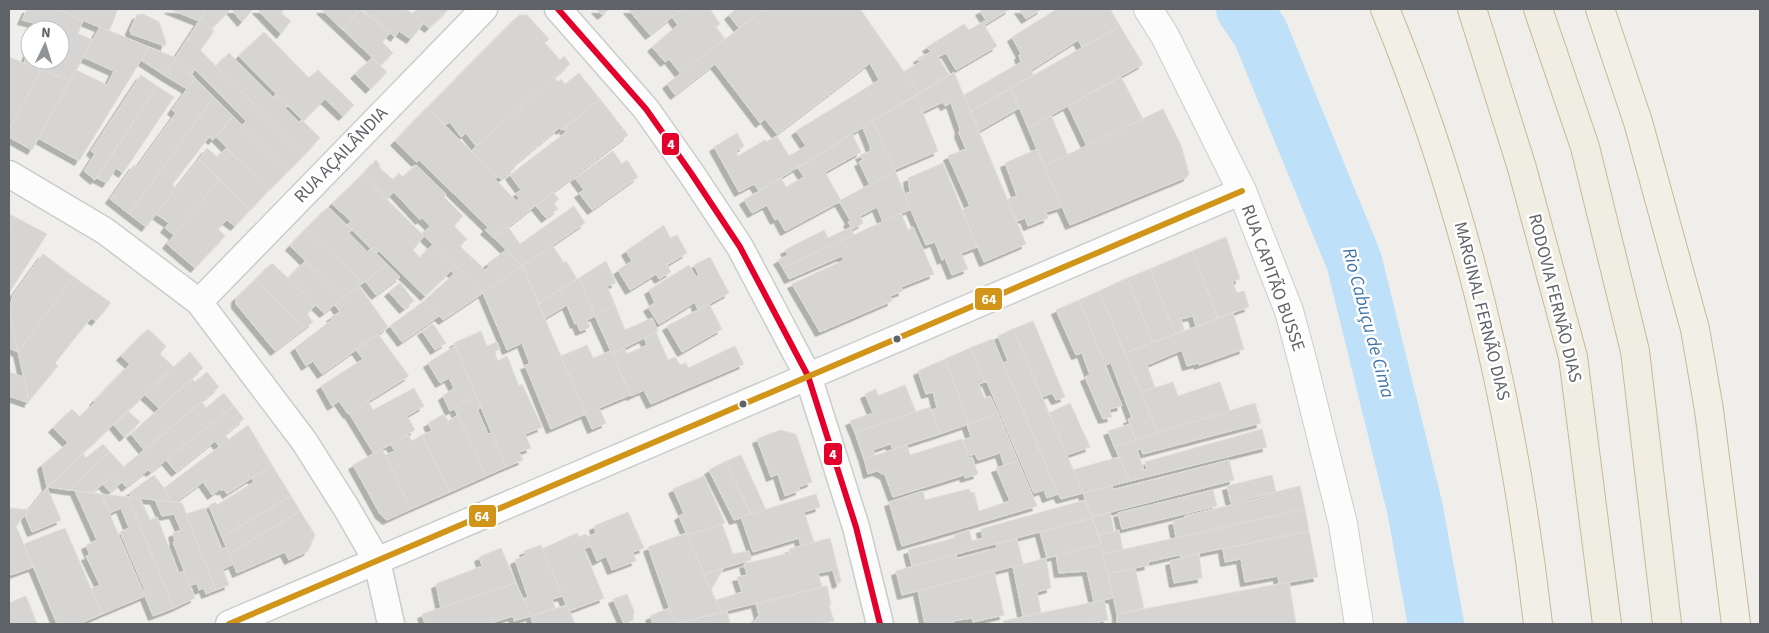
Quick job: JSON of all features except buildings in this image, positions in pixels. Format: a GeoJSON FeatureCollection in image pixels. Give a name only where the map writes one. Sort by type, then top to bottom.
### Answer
{"type":"FeatureCollection","features":[{"type":"Feature","properties":{"kind":"highway","name":"MARGINAL FERNÃO DIAS"},"geometry":{"type":"LineString","coordinates":[[1385,9],[1401,47],[1460,219],[1479,292],[1502,391],[1520,490],[1538,624]]}},
{"type":"Feature","properties":{"kind":"highway","name":"RODOVIA FERNÃO DIAS"},"geometry":{"type":"LineString","coordinates":[[1472,9],[1522,168],[1573,356],[1607,624]]}},
{"type":"Feature","properties":{"kind":"highway"},"geometry":{"type":"LineString","coordinates":[[1538,9],[1585,147],[1634,351],[1667,624]]}},
{"type":"Feature","properties":{"kind":"highway"},"geometry":{"type":"LineString","coordinates":[[1600,9],[1638,122],[1695,330],[1709,410],[1736,624]]}},
{"type":"Feature","properties":{"kind":"street","name":"RUA AÇAILÂNDIA"},"geometry":{"type":"LineString","coordinates":[[198,302],[484,9]]}},
{"type":"Feature","properties":{"kind":"street"},"geometry":{"type":"LineString","coordinates":[[558,9],[646,109],[691,173],[740,247],[808,376],[856,527],[880,624]]}},
{"type":"Feature","properties":{"kind":"street","name":"RUA CAPITÃO BUSSE"},"geometry":{"type":"LineString","coordinates":[[1148,9],[1165,36],[1242,191],[1289,311],[1343,524],[1359,624]]}},
{"type":"Feature","properties":{"kind":"street"},"geometry":{"type":"LineString","coordinates":[[9,174],[105,231],[198,302],[304,441],[347,509],[377,561],[391,624]]}},
{"type":"Feature","properties":{"kind":"street"},"geometry":{"type":"LineString","coordinates":[[229,624],[1242,191]]}},
{"type":"Feature","properties":{"kind":"waterway","name":"Rio Cabuçu de Cima"},"geometry":{"type":"LineString","coordinates":[[1244,9],[1260,32],[1354,261],[1415,509],[1436,624]]}},
{"type":"Feature","properties":{"kind":"transit line","name":"4"},"geometry":{"type":"LineString","coordinates":[[558,9],[646,109],[691,173],[740,247],[808,376],[856,527],[880,624]]}},
{"type":"Feature","properties":{"kind":"transit line","name":"64"},"geometry":{"type":"LineString","coordinates":[[229,624],[1242,191]]}}]}
